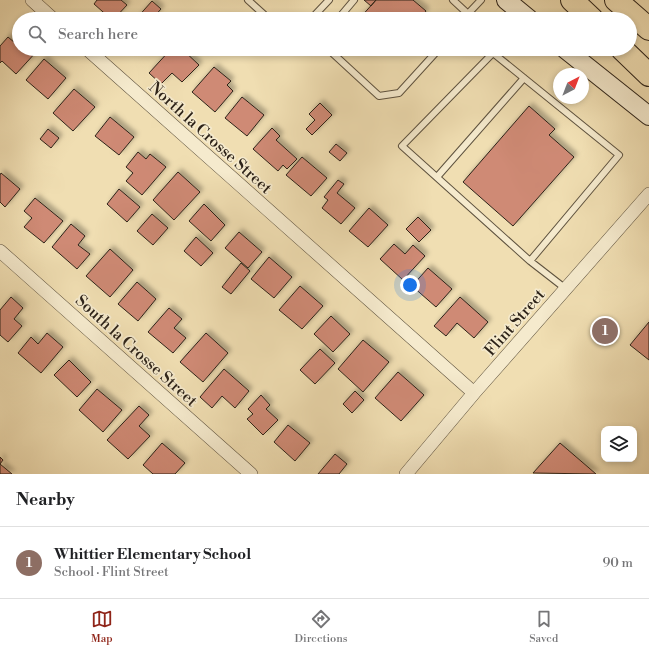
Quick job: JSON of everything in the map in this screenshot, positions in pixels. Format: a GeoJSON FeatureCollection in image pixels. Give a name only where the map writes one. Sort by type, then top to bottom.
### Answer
{"type":"FeatureCollection","features":[{"type":"Feature","properties":{"kind":"highway"},"geometry":{"type":"LineString","coordinates":[[572,0],[585,12]]}},
{"type":"Feature","properties":{"kind":"highway"},"geometry":{"type":"LineString","coordinates":[[616,0],[629,12]]}},
{"type":"Feature","properties":{"kind":"highway"},"geometry":{"type":"LineString","coordinates":[[637,19],[649,30]]}},
{"type":"Feature","properties":{"kind":"highway"},"geometry":{"type":"LineString","coordinates":[[629,56],[649,75]]}},
{"type":"Feature","properties":{"kind":"main road"},"geometry":{"type":"LineString","coordinates":[[506,0],[519,12]]}},
{"type":"Feature","properties":{"kind":"main road"},"geometry":{"type":"LineString","coordinates":[[574,56],[649,116]]}},
{"type":"Feature","properties":{"kind":"street"},"geometry":{"type":"LineString","coordinates":[[32,0],[45,12]]}},
{"type":"Feature","properties":{"kind":"street","name":"North la Crosse Street"},"geometry":{"type":"LineString","coordinates":[[95,56],[474,394]]}},
{"type":"Feature","properties":{"kind":"street","name":"Flint Street"},"geometry":{"type":"LineString","coordinates":[[406,474],[649,194]]}},
{"type":"Feature","properties":{"kind":"street","name":"South la Crosse Street"},"geometry":{"type":"LineString","coordinates":[[0,251],[252,474]]}},
{"type":"Feature","properties":{"kind":"lane"},"geometry":{"type":"LineString","coordinates":[[248,0],[261,12]]}},
{"type":"Feature","properties":{"kind":"lane"},"geometry":{"type":"LineString","coordinates":[[318,12],[329,0]]}},
{"type":"Feature","properties":{"kind":"lane"},"geometry":{"type":"LineString","coordinates":[[344,12],[354,0]]}},
{"type":"Feature","properties":{"kind":"lane"},"geometry":{"type":"LineString","coordinates":[[453,0],[467,12]]}},
{"type":"Feature","properties":{"kind":"lane"},"geometry":{"type":"LineString","coordinates":[[469,12],[481,0]]}},
{"type":"Feature","properties":{"kind":"lane"},"geometry":{"type":"LineString","coordinates":[[336,56],[379,96],[400,92],[433,56]]}},
{"type":"Feature","properties":{"kind":"lane"},"geometry":{"type":"LineString","coordinates":[[488,56],[402,146],[530,261],[566,289]]}},
{"type":"Feature","properties":{"kind":"lane"},"geometry":{"type":"LineString","coordinates":[[499,56],[619,155],[530,261]]}},
{"type":"Feature","properties":{"kind":"lane"},"geometry":{"type":"LineString","coordinates":[[437,177],[524,78]]}},
{"type":"Feature","properties":{"kind":"building"},"geometry":{"type":"Polygon","coordinates":[[[97,0],[121,0],[127,5],[120,12],[103,12],[94,4],[97,0]]]}},
{"type":"Feature","properties":{"kind":"building"},"geometry":{"type":"Polygon","coordinates":[[[364,0],[376,0],[371,6],[364,0]]]}},
{"type":"Feature","properties":{"kind":"building"},"geometry":{"type":"Polygon","coordinates":[[[376,0],[413,0],[426,11],[425,12],[365,12],[376,0]]]}},
{"type":"Feature","properties":{"kind":"building"},"geometry":{"type":"Polygon","coordinates":[[[152,1],[161,9],[158,12],[142,12],[152,1]]]}},
{"type":"Feature","properties":{"kind":"building"},"geometry":{"type":"Polygon","coordinates":[[[8,37],[12,40],[12,56],[32,56],[16,74],[2,61],[0,63],[0,46],[8,37]]]}},
{"type":"Feature","properties":{"kind":"building"},"geometry":{"type":"Polygon","coordinates":[[[165,56],[189,56],[199,65],[182,82],[172,73],[161,84],[149,73],[165,56]]]}},
{"type":"Feature","properties":{"kind":"building"},"geometry":{"type":"Polygon","coordinates":[[[44,59],[66,78],[48,99],[26,80],[44,59]]]}},
{"type":"Feature","properties":{"kind":"building"},"geometry":{"type":"Polygon","coordinates":[[[214,67],[231,81],[227,85],[233,91],[215,112],[192,92],[214,67]]]}},
{"type":"Feature","properties":{"kind":"building"},"geometry":{"type":"Polygon","coordinates":[[[74,89],[95,107],[73,131],[53,113],[74,89]]]}},
{"type":"Feature","properties":{"kind":"building"},"geometry":{"type":"Polygon","coordinates":[[[242,97],[264,115],[247,136],[225,118],[242,97]]]}},
{"type":"Feature","properties":{"kind":"building"},"geometry":{"type":"Polygon","coordinates":[[[320,103],[332,115],[312,135],[306,129],[315,120],[309,114],[320,103]]]}},
{"type":"Feature","properties":{"kind":"building"},"geometry":{"type":"Polygon","coordinates":[[[529,106],[555,129],[549,135],[574,157],[513,226],[463,182],[529,106]]]}},
{"type":"Feature","properties":{"kind":"building"},"geometry":{"type":"Polygon","coordinates":[[[110,117],[134,137],[119,155],[95,136],[110,117]]]}},
{"type":"Feature","properties":{"kind":"building"},"geometry":{"type":"Polygon","coordinates":[[[272,128],[280,136],[276,140],[297,159],[287,169],[283,165],[278,171],[253,149],[272,128]]]}},
{"type":"Feature","properties":{"kind":"building"},"geometry":{"type":"Polygon","coordinates":[[[48,129],[59,138],[51,148],[40,139],[48,129]]]}},
{"type":"Feature","properties":{"kind":"building"},"geometry":{"type":"Polygon","coordinates":[[[336,144],[347,153],[340,161],[329,152],[336,144]]]}},
{"type":"Feature","properties":{"kind":"building"},"geometry":{"type":"Polygon","coordinates":[[[138,152],[146,159],[150,154],[166,167],[142,195],[126,181],[133,173],[126,167],[138,152]]]}},
{"type":"Feature","properties":{"kind":"building"},"geometry":{"type":"Polygon","coordinates":[[[302,157],[327,178],[311,196],[286,175],[302,157]]]}},
{"type":"Feature","properties":{"kind":"building"},"geometry":{"type":"Polygon","coordinates":[[[178,172],[200,192],[174,220],[153,200],[178,172]]]}},
{"type":"Feature","properties":{"kind":"building"},"geometry":{"type":"Polygon","coordinates":[[[1,173],[20,189],[5,207],[0,202],[1,173]]]}},
{"type":"Feature","properties":{"kind":"building"},"geometry":{"type":"Polygon","coordinates":[[[338,180],[344,184],[337,193],[355,208],[341,224],[322,208],[328,200],[324,197],[338,180]]]}},
{"type":"Feature","properties":{"kind":"building"},"geometry":{"type":"Polygon","coordinates":[[[119,189],[140,207],[127,222],[107,204],[119,189]]]}},
{"type":"Feature","properties":{"kind":"building"},"geometry":{"type":"Polygon","coordinates":[[[35,198],[63,221],[44,243],[24,227],[32,218],[24,211],[35,198]]]}},
{"type":"Feature","properties":{"kind":"building"},"geometry":{"type":"Polygon","coordinates":[[[204,204],[225,225],[211,241],[189,221],[204,204]]]}},
{"type":"Feature","properties":{"kind":"building"},"geometry":{"type":"Polygon","coordinates":[[[369,208],[388,225],[368,247],[349,231],[369,208]]]}},
{"type":"Feature","properties":{"kind":"building"},"geometry":{"type":"Polygon","coordinates":[[[152,214],[168,228],[153,245],[137,231],[152,214]]]}},
{"type":"Feature","properties":{"kind":"building"},"geometry":{"type":"Polygon","coordinates":[[[418,217],[431,230],[419,242],[406,229],[418,217]]]}},
{"type":"Feature","properties":{"kind":"building"},"geometry":{"type":"Polygon","coordinates":[[[71,224],[85,236],[78,245],[90,254],[77,269],[52,247],[71,224]]]}},
{"type":"Feature","properties":{"kind":"building"},"geometry":{"type":"Polygon","coordinates":[[[239,232],[262,252],[248,268],[225,248],[239,232]]]}},
{"type":"Feature","properties":{"kind":"building"},"geometry":{"type":"Polygon","coordinates":[[[196,237],[213,253],[201,266],[184,251],[196,237]]]}},
{"type":"Feature","properties":{"kind":"building"},"geometry":{"type":"Polygon","coordinates":[[[394,244],[405,254],[413,245],[425,256],[403,280],[380,259],[394,244]]]}},
{"type":"Feature","properties":{"kind":"building"},"geometry":{"type":"Polygon","coordinates":[[[110,249],[133,270],[110,297],[86,276],[110,249]]]}},
{"type":"Feature","properties":{"kind":"building"},"geometry":{"type":"Polygon","coordinates":[[[269,257],[292,277],[274,298],[251,279],[269,257]]]}},
{"type":"Feature","properties":{"kind":"building"},"geometry":{"type":"Polygon","coordinates":[[[241,263],[250,271],[231,294],[222,287],[241,263]]]}},
{"type":"Feature","properties":{"kind":"building"},"geometry":{"type":"Polygon","coordinates":[[[428,268],[452,289],[436,307],[412,286],[428,268]]]}},
{"type":"Feature","properties":{"kind":"building"},"geometry":{"type":"Polygon","coordinates":[[[137,282],[156,299],[138,321],[118,304],[137,282]]]}},
{"type":"Feature","properties":{"kind":"building"},"geometry":{"type":"Polygon","coordinates":[[[300,286],[323,306],[302,329],[279,310],[300,286]]]}},
{"type":"Feature","properties":{"kind":"building"},"geometry":{"type":"Polygon","coordinates":[[[11,297],[23,308],[14,319],[22,326],[8,342],[0,335],[0,310],[11,297]]]}},
{"type":"Feature","properties":{"kind":"building"},"geometry":{"type":"Polygon","coordinates":[[[460,297],[488,322],[474,338],[457,323],[446,336],[434,326],[460,297]]]}},
{"type":"Feature","properties":{"kind":"building"},"geometry":{"type":"Polygon","coordinates":[[[169,308],[182,319],[174,328],[186,338],[173,353],[148,332],[169,308]]]}},
{"type":"Feature","properties":{"kind":"building"},"geometry":{"type":"Polygon","coordinates":[[[331,316],[350,334],[333,352],[314,334],[331,316]]]}},
{"type":"Feature","properties":{"kind":"building"},"geometry":{"type":"Polygon","coordinates":[[[649,322],[649,360],[630,345],[649,322]]]}},
{"type":"Feature","properties":{"kind":"building"},"geometry":{"type":"Polygon","coordinates":[[[47,333],[63,347],[41,373],[18,353],[31,337],[38,344],[47,333]]]}},
{"type":"Feature","properties":{"kind":"building"},"geometry":{"type":"Polygon","coordinates":[[[206,333],[228,353],[203,382],[180,362],[206,333]]]}},
{"type":"Feature","properties":{"kind":"building"},"geometry":{"type":"Polygon","coordinates":[[[363,340],[389,362],[363,392],[338,369],[363,340]]]}},
{"type":"Feature","properties":{"kind":"building"},"geometry":{"type":"Polygon","coordinates":[[[320,349],[335,363],[315,384],[300,370],[320,349]]]}},
{"type":"Feature","properties":{"kind":"building"},"geometry":{"type":"Polygon","coordinates":[[[69,360],[91,382],[77,397],[54,375],[69,360]]]}},
{"type":"Feature","properties":{"kind":"building"},"geometry":{"type":"Polygon","coordinates":[[[224,369],[249,391],[235,408],[222,396],[212,408],[200,397],[224,369]]]}},
{"type":"Feature","properties":{"kind":"building"},"geometry":{"type":"Polygon","coordinates":[[[398,372],[424,395],[401,421],[375,398],[398,372]]]}},
{"type":"Feature","properties":{"kind":"building"},"geometry":{"type":"Polygon","coordinates":[[[97,389],[122,410],[103,432],[79,410],[97,389]]]}},
{"type":"Feature","properties":{"kind":"building"},"geometry":{"type":"Polygon","coordinates":[[[355,391],[364,400],[352,413],[343,404],[355,391]]]}},
{"type":"Feature","properties":{"kind":"building"},"geometry":{"type":"Polygon","coordinates":[[[261,395],[270,405],[266,409],[278,420],[263,435],[247,419],[253,414],[248,409],[261,395]]]}},
{"type":"Feature","properties":{"kind":"building"},"geometry":{"type":"Polygon","coordinates":[[[139,406],[149,415],[139,426],[150,436],[128,459],[107,440],[139,406]]]}},
{"type":"Feature","properties":{"kind":"building"},"geometry":{"type":"Polygon","coordinates":[[[288,425],[310,443],[295,461],[274,442],[288,425]]]}},
{"type":"Feature","properties":{"kind":"building"},"geometry":{"type":"Polygon","coordinates":[[[162,443],[185,463],[175,474],[153,474],[143,465],[162,443]]]}},
{"type":"Feature","properties":{"kind":"building"},"geometry":{"type":"Polygon","coordinates":[[[560,443],[596,474],[533,473],[560,443]]]}},
{"type":"Feature","properties":{"kind":"building"},"geometry":{"type":"Polygon","coordinates":[[[335,454],[347,464],[339,474],[318,474],[335,454]]]}},
{"type":"Feature","properties":{"kind":"building"},"geometry":{"type":"Polygon","coordinates":[[[0,457],[3,460],[0,464],[0,457]]]}},
{"type":"Feature","properties":{"kind":"building"},"geometry":{"type":"Polygon","coordinates":[[[0,464],[12,474],[0,474],[0,464]]]}},
{"type":"Feature","properties":{"kind":"place","name":"Whittier Elementary School"},"geometry":{"type":"Point","coordinates":[605,331]}}]}
